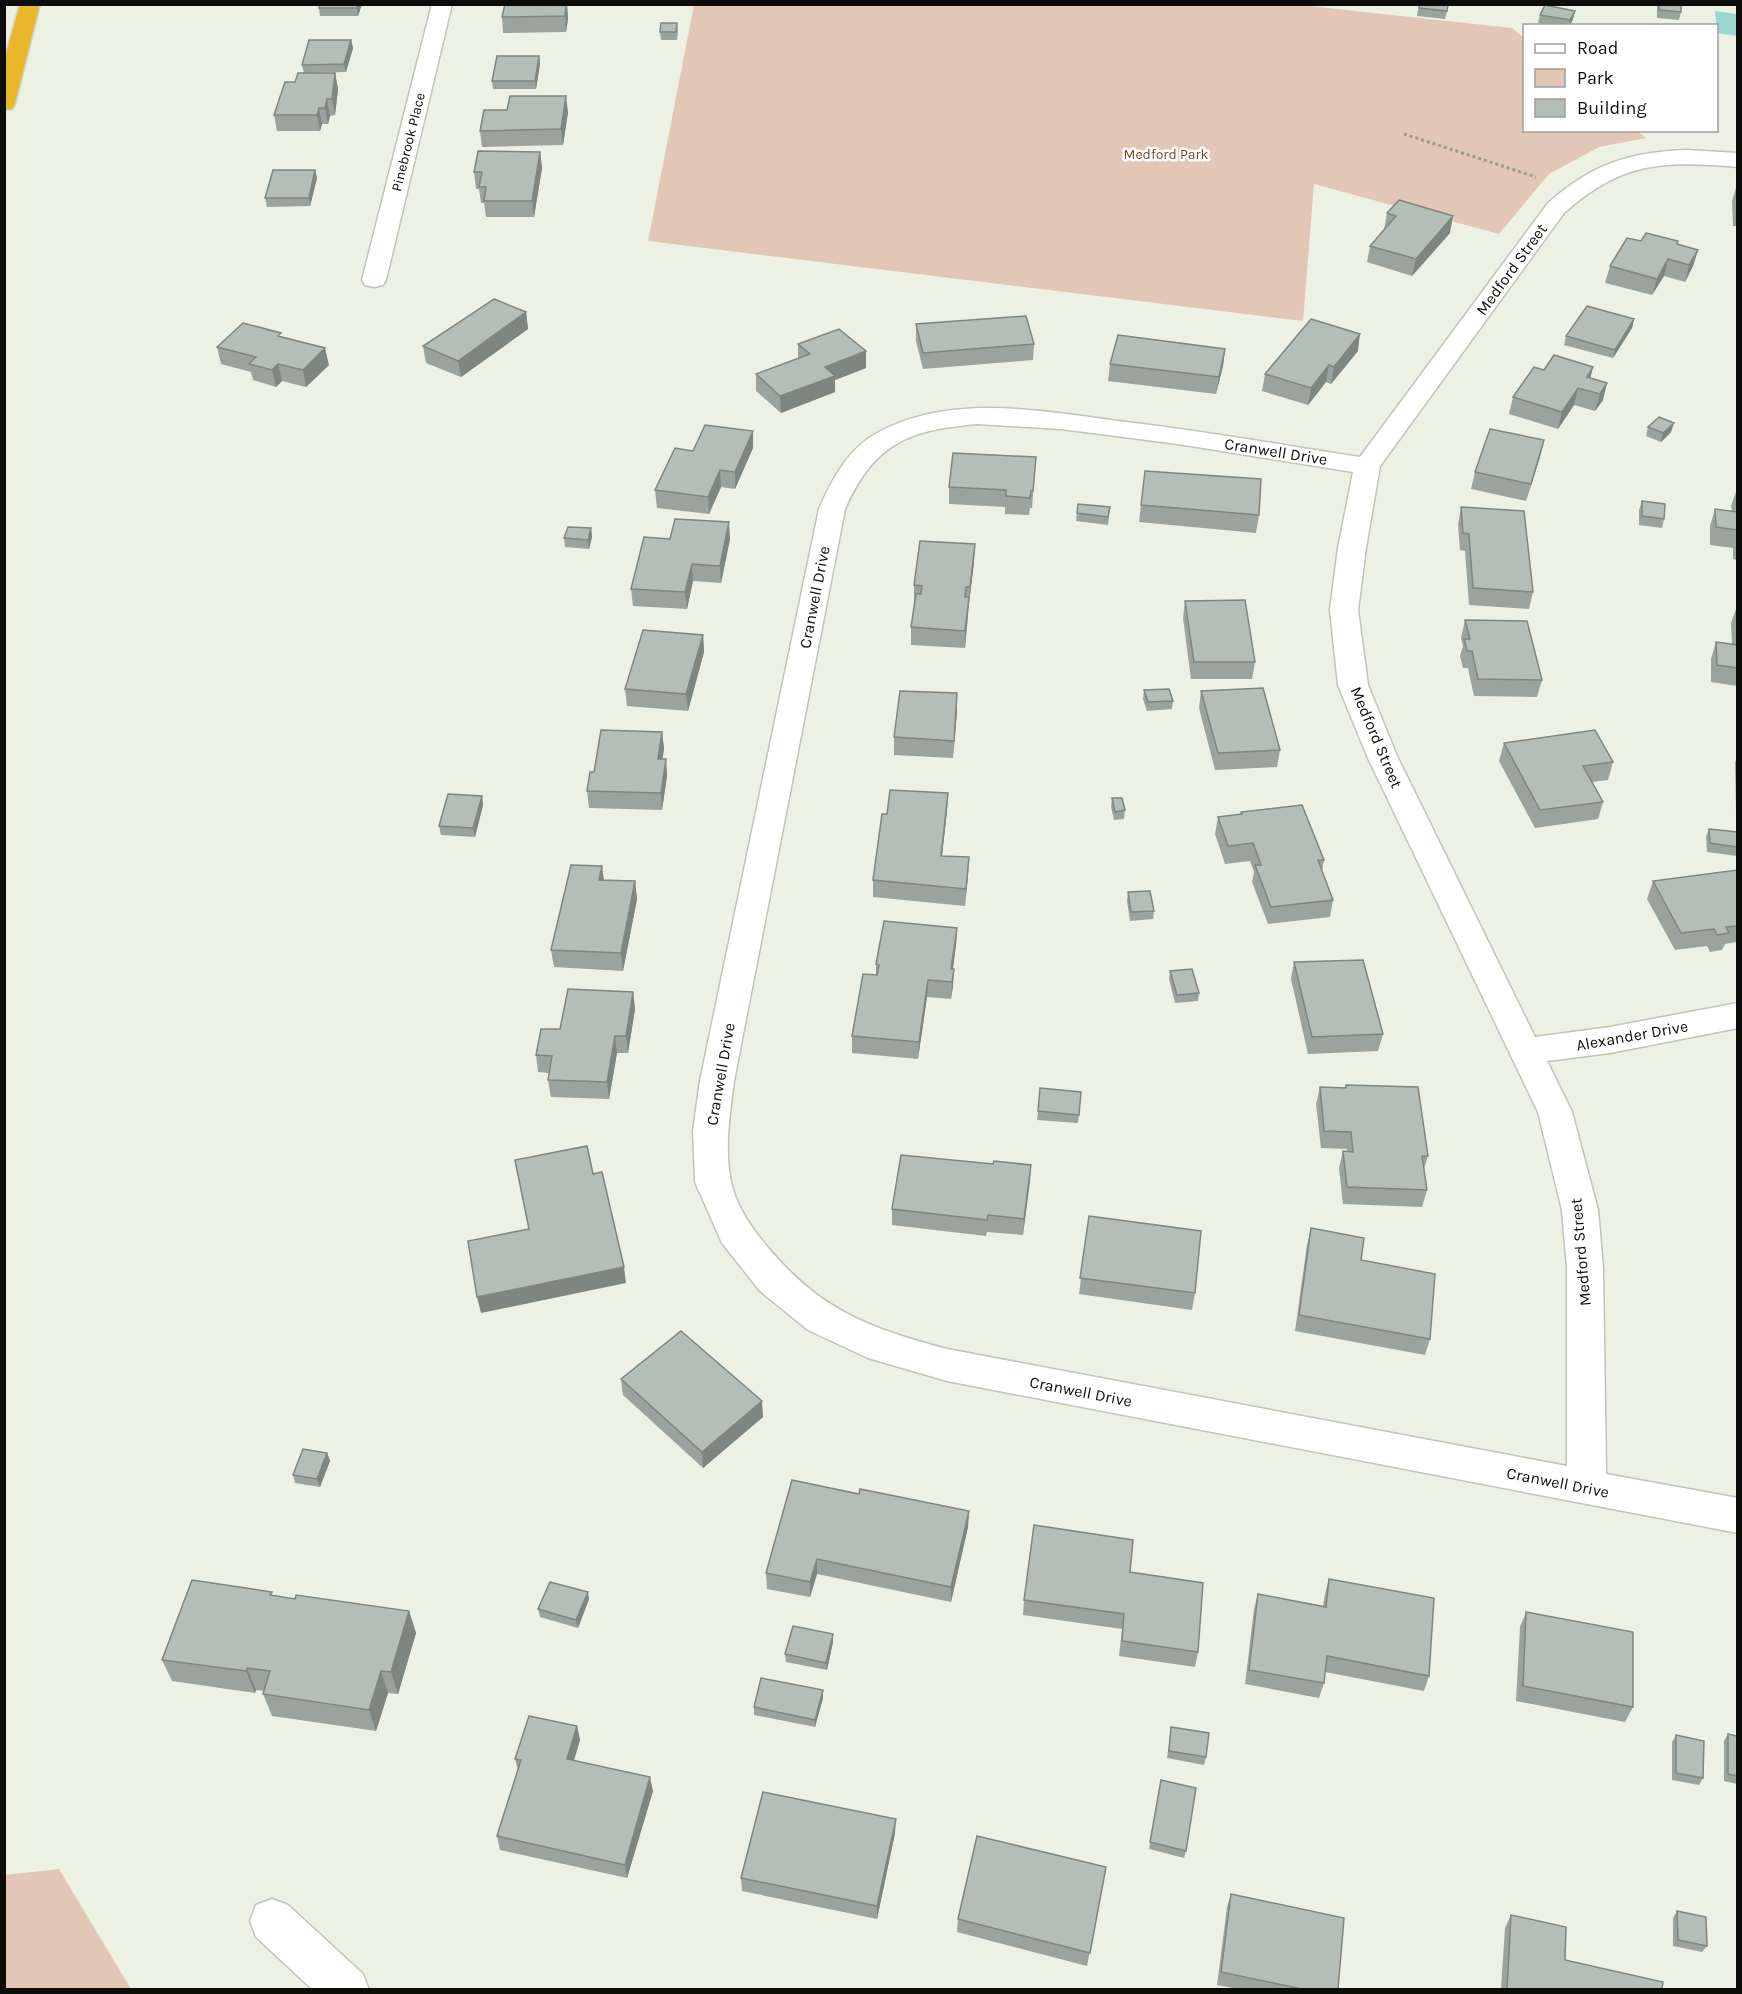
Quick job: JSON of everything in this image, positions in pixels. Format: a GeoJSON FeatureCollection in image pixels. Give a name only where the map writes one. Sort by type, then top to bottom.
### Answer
{"type":"FeatureCollection","features":[{"type":"Feature","properties":{"kind":"highway"},"geometry":{"type":"LineString","coordinates":[[4,104],[30,4]]}},
{"type":"Feature","properties":{"kind":"street","name":"Pinebrook Place"},"geometry":{"type":"LineString","coordinates":[[374,280],[442,4]]}},
{"type":"Feature","properties":{"kind":"street","name":"Medford Street"},"geometry":{"type":"LineString","coordinates":[[1587,1488],[1585,1268],[1580,1210],[1555,1112],[1382,756],[1353,685],[1344,610],[1352,548],[1367,466],[1556,208],[1574,190],[1597,174],[1628,163],[1667,158],[1737,160]]}},
{"type":"Feature","properties":{"kind":"street","name":"Cranwell Drive"},"geometry":{"type":"LineString","coordinates":[[1367,466],[1185,436],[1040,419],[990,417],[942,420],[898,432],[865,454],[845,480],[832,509],[717,1081],[710,1131],[713,1182],[735,1233],[773,1280],[821,1319],[881,1347],[947,1365],[1737,1516]]}},
{"type":"Feature","properties":{"kind":"street","name":"Alexander Drive"},"geometry":{"type":"LineString","coordinates":[[1527,1051],[1610,1040],[1737,1016]]}},
{"type":"Feature","properties":{"kind":"street"},"geometry":{"type":"LineString","coordinates":[[272,1921],[347,1989]]}},
{"type":"Feature","properties":{"kind":"path"},"geometry":{"type":"LineString","coordinates":[[1404,134],[1574,190]]}},
{"type":"Feature","properties":{"kind":"green space","name":"Medford Park"},"geometry":{"type":"Polygon","coordinates":[[[1291,4],[1512,28],[1523,37],[1523,132],[1638,132],[1646,138],[1599,147],[1549,174],[1499,234],[1314,184],[1303,321],[648,241],[694,5],[1291,4]]]}},
{"type":"Feature","properties":{"kind":"green space"},"geometry":{"type":"Polygon","coordinates":[[[59,1869],[131,1989],[5,1989],[5,1875],[59,1869]]]}},
{"type":"Feature","properties":{"kind":"water"},"geometry":{"type":"Polygon","coordinates":[[[1715,11],[1737,14],[1737,36],[1718,33],[1715,11]]]}},
{"type":"Feature","properties":{"kind":"building"},"geometry":{"type":"Polygon","coordinates":[[[320,4],[358,4],[357,8],[319,8],[320,4]]]}},
{"type":"Feature","properties":{"kind":"building"},"geometry":{"type":"Polygon","coordinates":[[[505,4],[566,4],[565,16],[502,17],[505,4]]]}},
{"type":"Feature","properties":{"kind":"building"},"geometry":{"type":"Polygon","coordinates":[[[1419,4],[1448,4],[1447,11],[1419,8],[1419,4]]]}},
{"type":"Feature","properties":{"kind":"building"},"geometry":{"type":"Polygon","coordinates":[[[1659,4],[1681,4],[1681,12],[1659,10],[1659,4]]]}},
{"type":"Feature","properties":{"kind":"building"},"geometry":{"type":"Polygon","coordinates":[[[1545,5],[1575,11],[1570,20],[1540,15],[1545,5]]]}},
{"type":"Feature","properties":{"kind":"building"},"geometry":{"type":"Polygon","coordinates":[[[661,23],[677,23],[676,32],[660,32],[661,23]]]}},
{"type":"Feature","properties":{"kind":"building"},"geometry":{"type":"Polygon","coordinates":[[[309,40],[351,40],[344,64],[302,65],[309,40]]]}},
{"type":"Feature","properties":{"kind":"building"},"geometry":{"type":"Polygon","coordinates":[[[497,56],[539,56],[535,81],[492,81],[497,56]]]}},
{"type":"Feature","properties":{"kind":"building"},"geometry":{"type":"Polygon","coordinates":[[[298,73],[335,73],[332,99],[327,99],[325,108],[319,108],[317,115],[274,115],[285,82],[295,82],[298,73]]]}},
{"type":"Feature","properties":{"kind":"building"},"geometry":{"type":"Polygon","coordinates":[[[510,96],[566,96],[561,129],[480,131],[484,110],[507,110],[510,96]]]}},
{"type":"Feature","properties":{"kind":"building"},"geometry":{"type":"Polygon","coordinates":[[[478,151],[540,152],[532,201],[484,201],[486,187],[479,187],[482,172],[474,172],[478,151]]]}},
{"type":"Feature","properties":{"kind":"building"},"geometry":{"type":"Polygon","coordinates":[[[273,170],[315,170],[309,198],[265,198],[273,170]]]}},
{"type":"Feature","properties":{"kind":"building"},"geometry":{"type":"Polygon","coordinates":[[[1399,200],[1453,216],[1416,259],[1370,246],[1396,216],[1387,213],[1399,200]]]}},
{"type":"Feature","properties":{"kind":"building"},"geometry":{"type":"Polygon","coordinates":[[[1646,233],[1678,241],[1677,244],[1698,250],[1689,265],[1668,259],[1657,279],[1610,266],[1627,238],[1641,241],[1646,233]]]}},
{"type":"Feature","properties":{"kind":"building"},"geometry":{"type":"Polygon","coordinates":[[[494,299],[526,312],[458,361],[423,346],[494,299]]]}},
{"type":"Feature","properties":{"kind":"building"},"geometry":{"type":"Polygon","coordinates":[[[1587,306],[1634,319],[1615,350],[1566,336],[1587,306]]]}},
{"type":"Feature","properties":{"kind":"building"},"geometry":{"type":"Polygon","coordinates":[[[1026,316],[1034,344],[923,353],[916,324],[1026,316]]]}},
{"type":"Feature","properties":{"kind":"building"},"geometry":{"type":"Polygon","coordinates":[[[1311,319],[1360,334],[1334,367],[1329,365],[1311,388],[1265,374],[1311,319]]]}},
{"type":"Feature","properties":{"kind":"building"},"geometry":{"type":"Polygon","coordinates":[[[243,323],[281,333],[278,336],[325,348],[303,370],[278,364],[272,370],[249,364],[256,357],[217,347],[243,323]]]}},
{"type":"Feature","properties":{"kind":"building"},"geometry":{"type":"Polygon","coordinates":[[[839,329],[866,351],[825,367],[835,376],[780,396],[756,374],[810,354],[798,344],[839,329]]]}},
{"type":"Feature","properties":{"kind":"building"},"geometry":{"type":"Polygon","coordinates":[[[1118,335],[1225,349],[1219,377],[1110,364],[1118,335]]]}},
{"type":"Feature","properties":{"kind":"building"},"geometry":{"type":"Polygon","coordinates":[[[1554,355],[1593,367],[1587,377],[1607,383],[1600,394],[1578,388],[1562,412],[1513,397],[1534,367],[1544,370],[1554,355]]]}},
{"type":"Feature","properties":{"kind":"building"},"geometry":{"type":"Polygon","coordinates":[[[1659,417],[1674,423],[1663,433],[1648,427],[1659,417]]]}},
{"type":"Feature","properties":{"kind":"building"},"geometry":{"type":"Polygon","coordinates":[[[705,425],[753,431],[735,472],[720,470],[708,497],[655,490],[675,448],[693,451],[705,425]]]}},
{"type":"Feature","properties":{"kind":"building"},"geometry":{"type":"Polygon","coordinates":[[[1490,429],[1544,440],[1531,484],[1475,472],[1490,429]]]}},
{"type":"Feature","properties":{"kind":"building"},"geometry":{"type":"Polygon","coordinates":[[[953,453],[1036,457],[1033,491],[1031,491],[1030,498],[1006,496],[1006,490],[949,487],[953,453]]]}},
{"type":"Feature","properties":{"kind":"building"},"geometry":{"type":"Polygon","coordinates":[[[1145,471],[1261,479],[1259,515],[1141,505],[1145,471]]]}},
{"type":"Feature","properties":{"kind":"building"},"geometry":{"type":"Polygon","coordinates":[[[1642,501],[1665,504],[1664,519],[1642,516],[1642,501]]]}},
{"type":"Feature","properties":{"kind":"building"},"geometry":{"type":"Polygon","coordinates":[[[1078,504],[1110,507],[1108,517],[1077,513],[1078,504]]]}},
{"type":"Feature","properties":{"kind":"building"},"geometry":{"type":"Polygon","coordinates":[[[1461,507],[1524,511],[1533,592],[1473,588],[1469,534],[1463,533],[1461,507]]]}},
{"type":"Feature","properties":{"kind":"building"},"geometry":{"type":"Polygon","coordinates":[[[1715,509],[1737,512],[1737,530],[1716,527],[1715,509]]]}},
{"type":"Feature","properties":{"kind":"building"},"geometry":{"type":"Polygon","coordinates":[[[675,519],[729,522],[720,566],[692,564],[685,592],[631,589],[644,537],[670,539],[675,519]]]}},
{"type":"Feature","properties":{"kind":"building"},"geometry":{"type":"Polygon","coordinates":[[[568,527],[591,528],[588,540],[564,538],[568,527]]]}},
{"type":"Feature","properties":{"kind":"building"},"geometry":{"type":"Polygon","coordinates":[[[920,541],[975,544],[970,587],[966,587],[965,597],[969,597],[965,631],[911,627],[916,594],[921,594],[922,586],[914,585],[920,541]]]}},
{"type":"Feature","properties":{"kind":"building"},"geometry":{"type":"Polygon","coordinates":[[[1245,600],[1255,662],[1194,662],[1185,601],[1245,600]]]}},
{"type":"Feature","properties":{"kind":"building"},"geometry":{"type":"Polygon","coordinates":[[[1465,620],[1527,621],[1542,680],[1478,679],[1472,651],[1467,651],[1464,639],[1470,639],[1465,620]]]}},
{"type":"Feature","properties":{"kind":"building"},"geometry":{"type":"Polygon","coordinates":[[[643,630],[703,635],[686,694],[625,689],[643,630]]]}},
{"type":"Feature","properties":{"kind":"building"},"geometry":{"type":"Polygon","coordinates":[[[1716,642],[1737,645],[1737,668],[1717,665],[1716,642]]]}},
{"type":"Feature","properties":{"kind":"building"},"geometry":{"type":"Polygon","coordinates":[[[1263,688],[1280,750],[1218,753],[1201,691],[1263,688]]]}},
{"type":"Feature","properties":{"kind":"building"},"geometry":{"type":"Polygon","coordinates":[[[1169,689],[1173,701],[1148,702],[1144,690],[1169,689]]]}},
{"type":"Feature","properties":{"kind":"building"},"geometry":{"type":"Polygon","coordinates":[[[900,691],[957,693],[954,741],[894,737],[900,691]]]}},
{"type":"Feature","properties":{"kind":"building"},"geometry":{"type":"Polygon","coordinates":[[[601,730],[662,732],[658,759],[666,759],[661,793],[587,791],[590,772],[594,772],[601,730]]]}},
{"type":"Feature","properties":{"kind":"building"},"geometry":{"type":"Polygon","coordinates":[[[1595,730],[1613,762],[1583,766],[1603,802],[1540,810],[1504,743],[1595,730]]]}},
{"type":"Feature","properties":{"kind":"building"},"geometry":{"type":"Polygon","coordinates":[[[890,790],[948,793],[941,856],[969,857],[966,889],[873,880],[882,814],[887,814],[890,790]]]}},
{"type":"Feature","properties":{"kind":"building"},"geometry":{"type":"Polygon","coordinates":[[[448,794],[482,796],[473,828],[439,826],[448,794]]]}},
{"type":"Feature","properties":{"kind":"building"},"geometry":{"type":"Polygon","coordinates":[[[1112,798],[1122,798],[1125,810],[1115,812],[1112,798]]]}},
{"type":"Feature","properties":{"kind":"building"},"geometry":{"type":"Polygon","coordinates":[[[1302,805],[1324,860],[1318,860],[1333,900],[1271,907],[1255,865],[1261,865],[1253,843],[1228,846],[1218,817],[1302,805]]]}},
{"type":"Feature","properties":{"kind":"building"},"geometry":{"type":"Polygon","coordinates":[[[1709,829],[1737,832],[1737,847],[1710,843],[1709,829]]]}},
{"type":"Feature","properties":{"kind":"building"},"geometry":{"type":"Polygon","coordinates":[[[571,865],[602,866],[599,880],[635,881],[621,953],[551,950],[571,865]]]}},
{"type":"Feature","properties":{"kind":"building"},"geometry":{"type":"Polygon","coordinates":[[[1737,870],[1737,926],[1726,927],[1729,933],[1717,935],[1714,929],[1681,933],[1653,881],[1737,870]]]}},
{"type":"Feature","properties":{"kind":"building"},"geometry":{"type":"Polygon","coordinates":[[[1150,891],[1154,911],[1131,912],[1128,892],[1150,891]]]}},
{"type":"Feature","properties":{"kind":"building"},"geometry":{"type":"Polygon","coordinates":[[[884,921],[957,928],[951,969],[954,969],[952,982],[928,980],[919,1042],[852,1036],[863,974],[877,975],[879,965],[876,964],[884,921]]]}},
{"type":"Feature","properties":{"kind":"building"},"geometry":{"type":"Polygon","coordinates":[[[1363,960],[1383,1034],[1312,1037],[1294,962],[1363,960]]]}},
{"type":"Feature","properties":{"kind":"building"},"geometry":{"type":"Polygon","coordinates":[[[1192,969],[1199,993],[1177,995],[1170,971],[1192,969]]]}},
{"type":"Feature","properties":{"kind":"building"},"geometry":{"type":"Polygon","coordinates":[[[568,989],[633,992],[626,1036],[615,1036],[607,1082],[548,1080],[552,1056],[536,1055],[541,1029],[560,1029],[568,989]]]}},
{"type":"Feature","properties":{"kind":"building"},"geometry":{"type":"Polygon","coordinates":[[[1346,1085],[1418,1087],[1428,1156],[1422,1156],[1427,1190],[1347,1187],[1343,1151],[1353,1152],[1351,1132],[1324,1131],[1320,1087],[1346,1088],[1346,1085]]]}},
{"type":"Feature","properties":{"kind":"building"},"geometry":{"type":"Polygon","coordinates":[[[1040,1088],[1081,1092],[1079,1115],[1038,1111],[1040,1088]]]}},
{"type":"Feature","properties":{"kind":"building"},"geometry":{"type":"Polygon","coordinates":[[[587,1146],[593,1174],[602,1172],[624,1267],[477,1297],[468,1241],[529,1229],[515,1160],[587,1146]]]}},
{"type":"Feature","properties":{"kind":"building"},"geometry":{"type":"Polygon","coordinates":[[[901,1155],[993,1164],[994,1161],[1031,1165],[1024,1219],[988,1215],[987,1220],[892,1209],[901,1155]]]}},
{"type":"Feature","properties":{"kind":"building"},"geometry":{"type":"Polygon","coordinates":[[[1089,1216],[1201,1231],[1195,1293],[1080,1278],[1089,1216]]]}},
{"type":"Feature","properties":{"kind":"building"},"geometry":{"type":"Polygon","coordinates":[[[1311,1228],[1364,1238],[1361,1260],[1435,1274],[1430,1339],[1299,1315],[1311,1228]]]}},
{"type":"Feature","properties":{"kind":"building"},"geometry":{"type":"Polygon","coordinates":[[[681,1331],[762,1401],[702,1452],[621,1379],[681,1331]]]}},
{"type":"Feature","properties":{"kind":"building"},"geometry":{"type":"Polygon","coordinates":[[[303,1449],[327,1453],[317,1479],[293,1475],[303,1449]]]}},
{"type":"Feature","properties":{"kind":"building"},"geometry":{"type":"Polygon","coordinates":[[[792,1480],[859,1494],[860,1489],[969,1511],[951,1587],[817,1559],[810,1582],[766,1573],[792,1480]]]}},
{"type":"Feature","properties":{"kind":"building"},"geometry":{"type":"Polygon","coordinates":[[[1034,1525],[1133,1540],[1130,1572],[1203,1583],[1198,1652],[1122,1641],[1124,1614],[1024,1600],[1034,1525]]]}},
{"type":"Feature","properties":{"kind":"building"},"geometry":{"type":"Polygon","coordinates":[[[1329,1579],[1434,1598],[1429,1676],[1327,1656],[1324,1683],[1249,1670],[1258,1594],[1326,1607],[1329,1579]]]}},
{"type":"Feature","properties":{"kind":"building"},"geometry":{"type":"Polygon","coordinates":[[[192,1580],[272,1592],[270,1595],[295,1599],[296,1595],[409,1611],[391,1672],[381,1671],[369,1710],[263,1694],[270,1671],[247,1668],[246,1671],[162,1660],[192,1580]]]}},
{"type":"Feature","properties":{"kind":"building"},"geometry":{"type":"Polygon","coordinates":[[[550,1582],[588,1592],[576,1620],[538,1609],[550,1582]]]}},
{"type":"Feature","properties":{"kind":"building"},"geometry":{"type":"Polygon","coordinates":[[[1526,1612],[1633,1632],[1633,1707],[1523,1686],[1526,1612]]]}},
{"type":"Feature","properties":{"kind":"building"},"geometry":{"type":"Polygon","coordinates":[[[793,1626],[833,1634],[826,1663],[785,1654],[793,1626]]]}},
{"type":"Feature","properties":{"kind":"building"},"geometry":{"type":"Polygon","coordinates":[[[761,1678],[823,1690],[815,1720],[754,1707],[761,1678]]]}},
{"type":"Feature","properties":{"kind":"building"},"geometry":{"type":"Polygon","coordinates":[[[529,1716],[577,1726],[567,1759],[650,1777],[625,1865],[497,1836],[521,1760],[515,1759],[529,1716]]]}},
{"type":"Feature","properties":{"kind":"building"},"geometry":{"type":"Polygon","coordinates":[[[1171,1727],[1209,1733],[1206,1757],[1169,1751],[1171,1727]]]}},
{"type":"Feature","properties":{"kind":"building"},"geometry":{"type":"Polygon","coordinates":[[[1728,1734],[1737,1736],[1737,1776],[1728,1774],[1728,1734]]]}},
{"type":"Feature","properties":{"kind":"building"},"geometry":{"type":"Polygon","coordinates":[[[1676,1735],[1704,1741],[1703,1778],[1676,1773],[1676,1735]]]}},
{"type":"Feature","properties":{"kind":"building"},"geometry":{"type":"Polygon","coordinates":[[[1161,1780],[1196,1788],[1186,1851],[1150,1842],[1161,1780]]]}},
{"type":"Feature","properties":{"kind":"building"},"geometry":{"type":"Polygon","coordinates":[[[763,1792],[896,1819],[877,1906],[741,1878],[763,1792]]]}},
{"type":"Feature","properties":{"kind":"building"},"geometry":{"type":"Polygon","coordinates":[[[977,1836],[1106,1867],[1090,1953],[958,1919],[977,1836]]]}},
{"type":"Feature","properties":{"kind":"building"},"geometry":{"type":"Polygon","coordinates":[[[1231,1894],[1344,1918],[1338,1989],[1302,1989],[1221,1972],[1231,1894]]]}},
{"type":"Feature","properties":{"kind":"building"},"geometry":{"type":"Polygon","coordinates":[[[1677,1911],[1706,1917],[1707,1946],[1678,1940],[1677,1911]]]}},
{"type":"Feature","properties":{"kind":"building"},"geometry":{"type":"Polygon","coordinates":[[[1511,1915],[1566,1927],[1565,1960],[1663,1982],[1662,1989],[1507,1989],[1511,1915]]]}}]}
